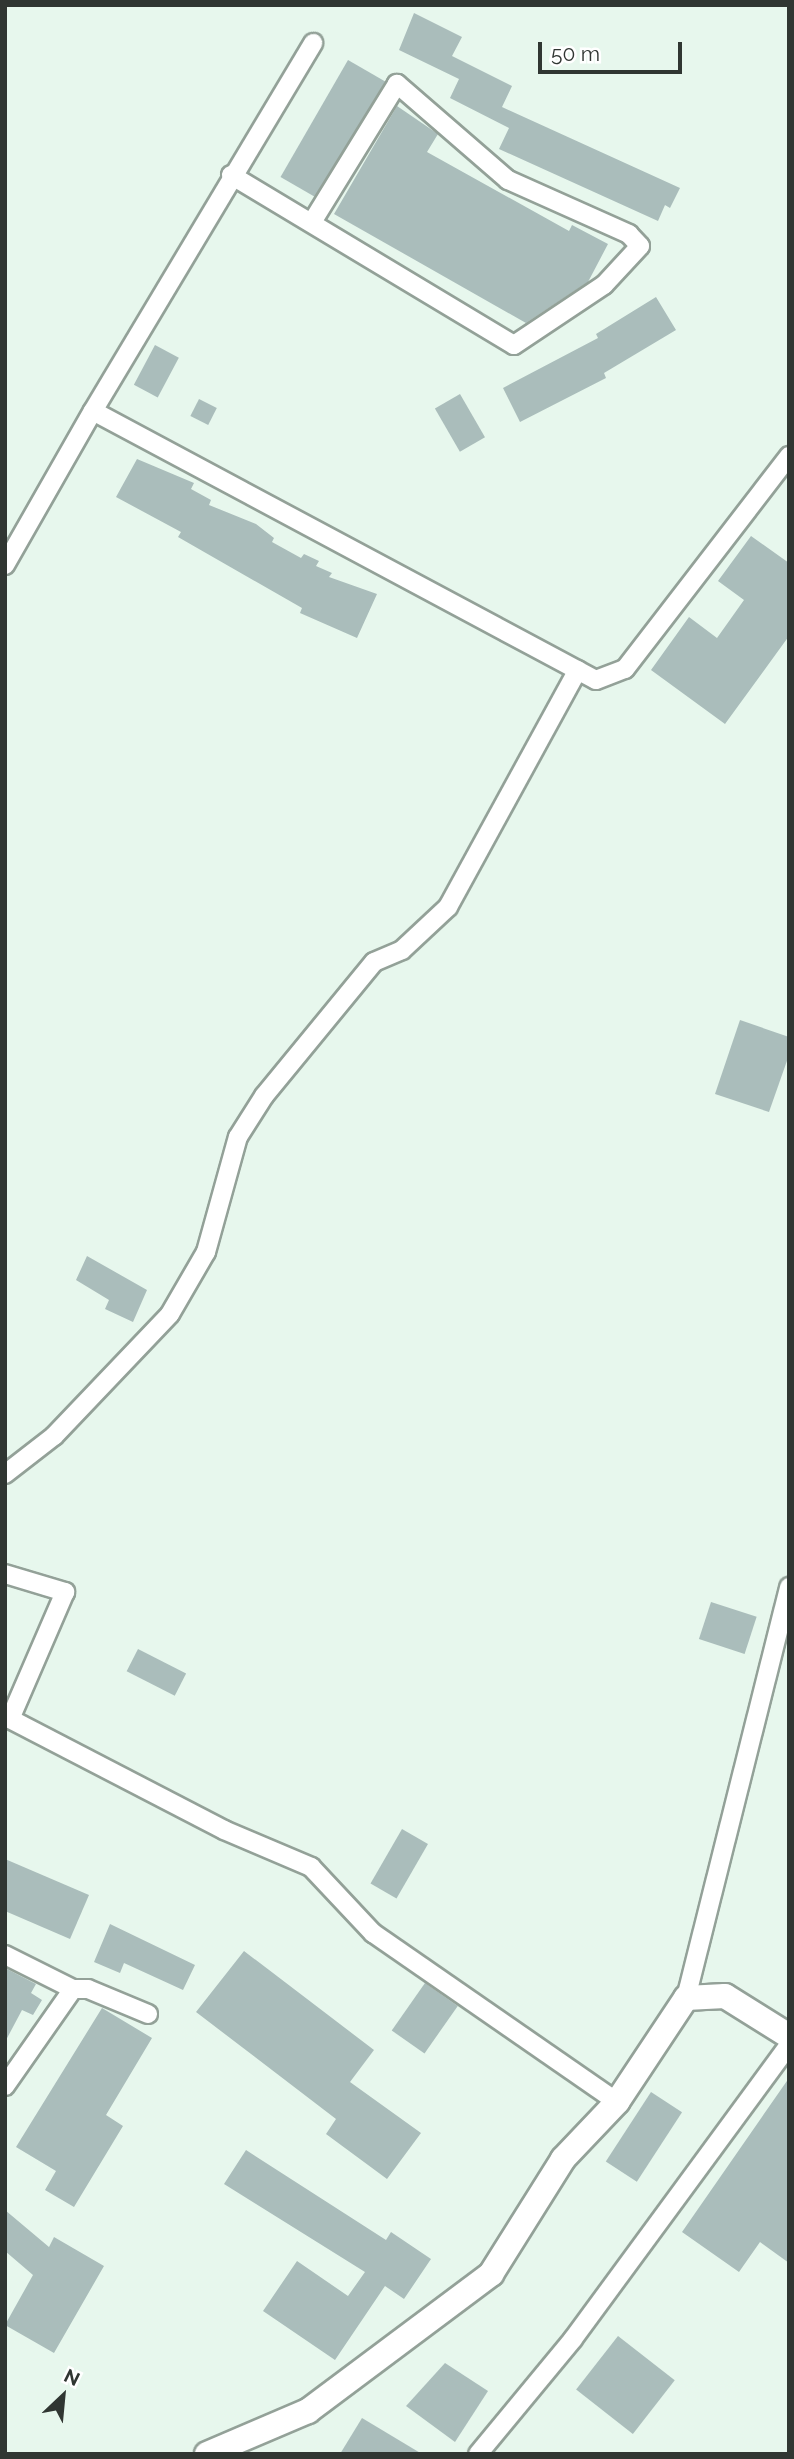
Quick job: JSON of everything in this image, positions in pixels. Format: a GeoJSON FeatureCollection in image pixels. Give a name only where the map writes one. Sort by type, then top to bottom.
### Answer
{"type":"FeatureCollection","features":[{"type":"Feature","properties":{"kind":"street"},"geometry":{"type":"LineString","coordinates":[[5,565],[231,175],[313,43]]}},
{"type":"Feature","properties":{"kind":"street"},"geometry":{"type":"LineString","coordinates":[[231,175],[514,345],[604,285],[640,246],[629,234],[508,180],[397,84],[312,222]]}},
{"type":"Feature","properties":{"kind":"street"},"geometry":{"type":"LineString","coordinates":[[93,411],[596,680],[625,669],[789,456]]}},
{"type":"Feature","properties":{"kind":"street"},"geometry":{"type":"LineString","coordinates":[[5,1474],[54,1436],[170,1314],[206,1252],[238,1138],[264,1096],[374,962],[402,950],[448,908],[578,670]]}},
{"type":"Feature","properties":{"kind":"street"},"geometry":{"type":"LineString","coordinates":[[5,1574],[65,1592],[10,1719],[224,1829],[311,1867],[373,1933],[617,2102]]}},
{"type":"Feature","properties":{"kind":"street"},"geometry":{"type":"LineString","coordinates":[[207,2454],[308,2411],[491,2274],[563,2159],[617,2102],[686,1998],[789,1587]]}},
{"type":"Feature","properties":{"kind":"street"},"geometry":{"type":"LineString","coordinates":[[5,1955],[73,1989],[88,1989],[148,2014]]}},
{"type":"Feature","properties":{"kind":"street"},"geometry":{"type":"LineString","coordinates":[[5,2086],[73,1989]]}},
{"type":"Feature","properties":{"kind":"street"},"geometry":{"type":"LineString","coordinates":[[686,1998],[726,1996],[789,2036]]}},
{"type":"Feature","properties":{"kind":"street"},"geometry":{"type":"LineString","coordinates":[[478,2454],[573,2339],[789,2045]]}},
{"type":"Feature","properties":{"kind":"building"},"geometry":{"type":"Polygon","coordinates":[[[414,13],[462,37],[452,56],[512,86],[502,107],[680,188],[670,208],[665,205],[658,221],[499,149],[509,128],[450,98],[459,79],[399,50],[414,13]]]}},
{"type":"Feature","properties":{"kind":"building"},"geometry":{"type":"Polygon","coordinates":[[[348,60],[385,82],[318,198],[280,177],[348,60]]]}},
{"type":"Feature","properties":{"kind":"building"},"geometry":{"type":"Polygon","coordinates":[[[397,106],[438,134],[427,152],[569,231],[572,225],[608,244],[588,282],[526,323],[334,214],[397,106]]]}},
{"type":"Feature","properties":{"kind":"building"},"geometry":{"type":"Polygon","coordinates":[[[656,297],[676,330],[604,373],[606,378],[520,422],[503,388],[598,338],[596,334],[656,297]]]}},
{"type":"Feature","properties":{"kind":"building"},"geometry":{"type":"Polygon","coordinates":[[[155,345],[179,358],[158,397],[134,385],[155,345]]]}},
{"type":"Feature","properties":{"kind":"building"},"geometry":{"type":"Polygon","coordinates":[[[460,394],[485,437],[460,452],[435,408],[460,394]]]}},
{"type":"Feature","properties":{"kind":"building"},"geometry":{"type":"Polygon","coordinates":[[[199,399],[217,408],[208,425],[190,416],[199,399]]]}},
{"type":"Feature","properties":{"kind":"building"},"geometry":{"type":"Polygon","coordinates":[[[137,459],[194,483],[191,489],[211,500],[209,505],[256,524],[274,538],[272,542],[301,558],[304,554],[319,561],[316,566],[332,573],[329,577],[377,594],[357,638],[300,613],[302,608],[178,537],[181,532],[116,497],[137,459]]]}},
{"type":"Feature","properties":{"kind":"building"},"geometry":{"type":"Polygon","coordinates":[[[751,536],[789,563],[789,636],[725,724],[651,670],[689,617],[717,638],[744,600],[718,581],[751,536]]]}},
{"type":"Feature","properties":{"kind":"building"},"geometry":{"type":"Polygon","coordinates":[[[740,1020],[789,1037],[789,1055],[769,1112],[715,1094],[740,1020]]]}},
{"type":"Feature","properties":{"kind":"building"},"geometry":{"type":"Polygon","coordinates":[[[87,1256],[147,1290],[133,1322],[105,1309],[109,1300],[76,1280],[87,1256]]]}},
{"type":"Feature","properties":{"kind":"building"},"geometry":{"type":"Polygon","coordinates":[[[711,1602],[757,1617],[745,1654],[699,1639],[711,1602]]]}},
{"type":"Feature","properties":{"kind":"building"},"geometry":{"type":"Polygon","coordinates":[[[138,1649],[186,1674],[175,1696],[127,1671],[138,1649]]]}},
{"type":"Feature","properties":{"kind":"building"},"geometry":{"type":"Polygon","coordinates":[[[402,1829],[428,1844],[396,1899],[370,1884],[402,1829]]]}},
{"type":"Feature","properties":{"kind":"building"},"geometry":{"type":"Polygon","coordinates":[[[5,1859],[89,1895],[70,1939],[5,1911],[5,1859]]]}},
{"type":"Feature","properties":{"kind":"building"},"geometry":{"type":"Polygon","coordinates":[[[110,1924],[195,1965],[183,1990],[124,1963],[120,1973],[94,1962],[110,1924]]]}},
{"type":"Feature","properties":{"kind":"building"},"geometry":{"type":"Polygon","coordinates":[[[244,1951],[374,2050],[350,2082],[421,2133],[387,2179],[326,2134],[336,2119],[196,2012],[244,1951]]]}},
{"type":"Feature","properties":{"kind":"building"},"geometry":{"type":"Polygon","coordinates":[[[5,1968],[36,1984],[31,1993],[42,2000],[33,2015],[22,2010],[5,2042],[5,1968]]]}},
{"type":"Feature","properties":{"kind":"building"},"geometry":{"type":"Polygon","coordinates":[[[425,1983],[458,2006],[424,2053],[392,2031],[425,1983]]]}},
{"type":"Feature","properties":{"kind":"building"},"geometry":{"type":"Polygon","coordinates":[[[102,2008],[152,2038],[106,2115],[123,2126],[74,2207],[45,2190],[56,2171],[16,2147],[102,2008]]]}},
{"type":"Feature","properties":{"kind":"building"},"geometry":{"type":"Polygon","coordinates":[[[789,2078],[789,2263],[760,2242],[739,2272],[682,2232],[789,2078]]]}},
{"type":"Feature","properties":{"kind":"building"},"geometry":{"type":"Polygon","coordinates":[[[651,2092],[682,2112],[637,2182],[606,2162],[651,2092]]]}},
{"type":"Feature","properties":{"kind":"building"},"geometry":{"type":"Polygon","coordinates":[[[246,2150],[386,2240],[391,2232],[431,2259],[404,2299],[385,2286],[335,2360],[263,2311],[297,2261],[348,2296],[365,2272],[224,2184],[246,2150]]]}},
{"type":"Feature","properties":{"kind":"building"},"geometry":{"type":"Polygon","coordinates":[[[5,2210],[49,2247],[54,2237],[104,2266],[54,2353],[5,2325],[33,2275],[5,2251],[5,2210]]]}},
{"type":"Feature","properties":{"kind":"building"},"geometry":{"type":"Polygon","coordinates":[[[618,2336],[675,2380],[633,2434],[576,2390],[618,2336]]]}},
{"type":"Feature","properties":{"kind":"building"},"geometry":{"type":"Polygon","coordinates":[[[445,2363],[488,2391],[455,2442],[406,2406],[445,2363]]]}},
{"type":"Feature","properties":{"kind":"building"},"geometry":{"type":"Polygon","coordinates":[[[362,2418],[422,2454],[340,2454],[362,2418]]]}}]}
